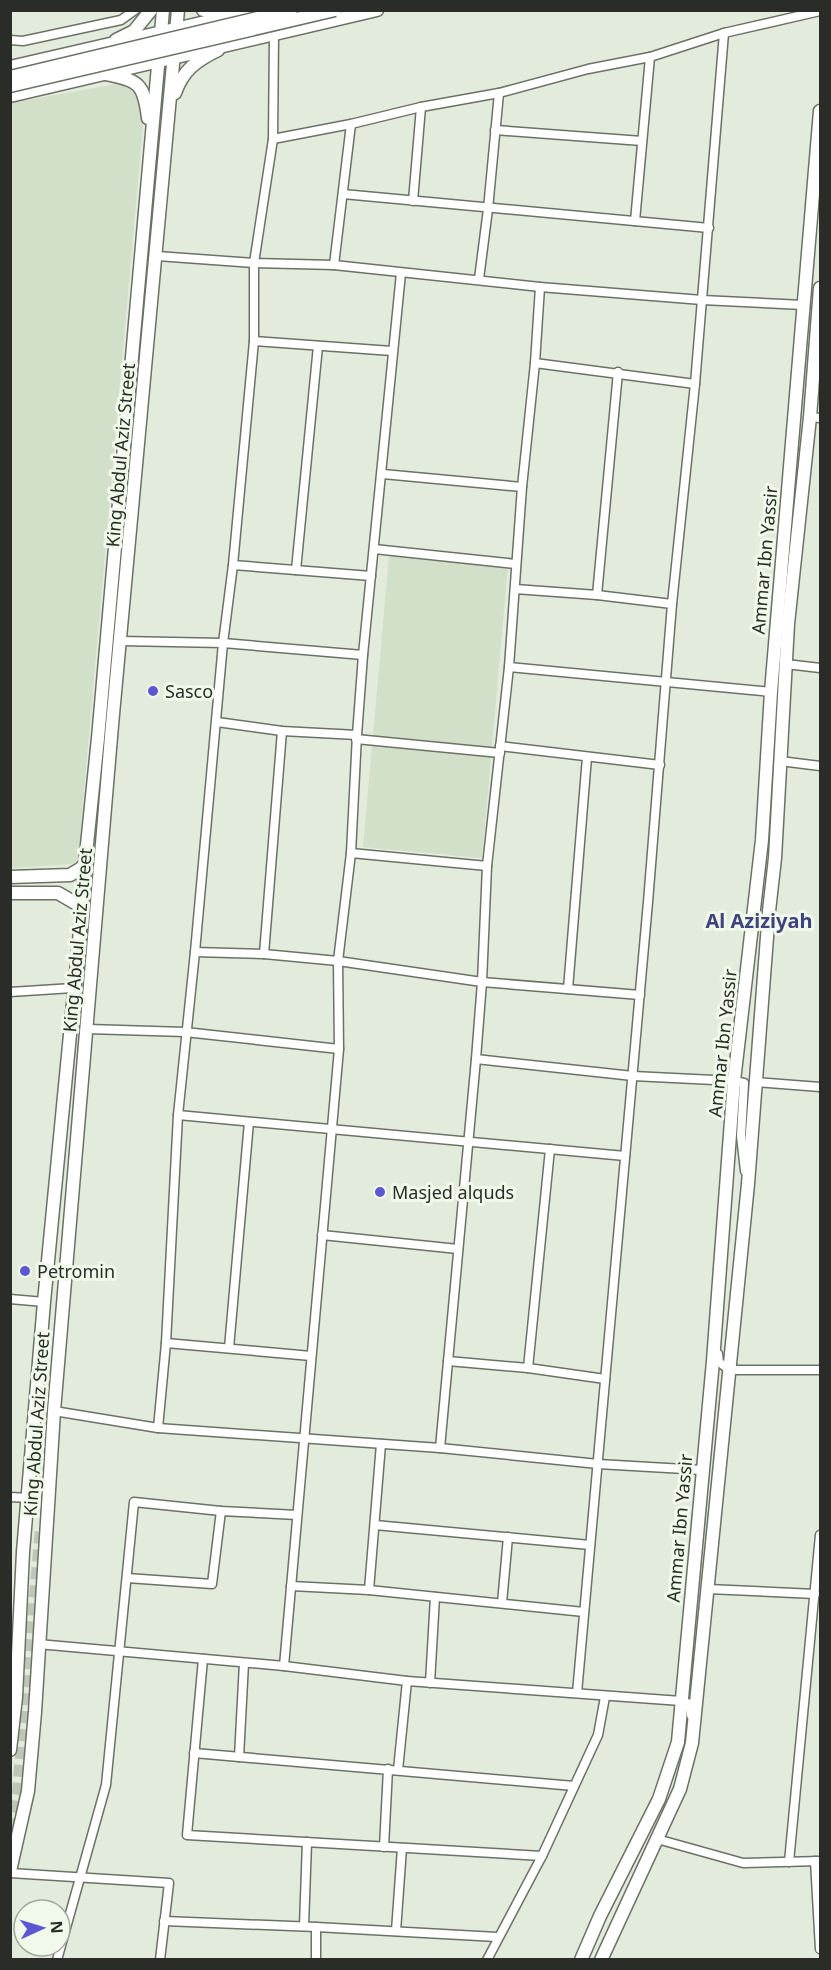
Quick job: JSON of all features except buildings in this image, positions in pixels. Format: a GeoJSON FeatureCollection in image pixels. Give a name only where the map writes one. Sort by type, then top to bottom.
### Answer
{"type":"FeatureCollection","features":[{"type":"Feature","properties":{"kind":"street"},"geometry":{"type":"LineString","coordinates":[[10,40],[23,41],[121,20],[135,10]]}},
{"type":"Feature","properties":{"kind":"street"},"geometry":{"type":"LineString","coordinates":[[103,46],[134,31],[151,10]]}},
{"type":"Feature","properties":{"kind":"street","name":"King Abdul Aziz Street"},"geometry":{"type":"LineString","coordinates":[[10,1658],[29,1498],[44,1302],[98,738],[163,10]]}},
{"type":"Feature","properties":{"kind":"street","name":"King Abdul Aziz Street"},"geometry":{"type":"LineString","coordinates":[[10,1872],[28,1791],[54,1411],[178,10]]}},
{"type":"Feature","properties":{"kind":"street"},"geometry":{"type":"LineString","coordinates":[[203,10],[232,17]]}},
{"type":"Feature","properties":{"kind":"street"},"geometry":{"type":"LineString","coordinates":[[10,77],[291,10]]}},
{"type":"Feature","properties":{"kind":"street"},"geometry":{"type":"LineString","coordinates":[[10,86],[335,10]]}},
{"type":"Feature","properties":{"kind":"street"},"geometry":{"type":"LineString","coordinates":[[10,96],[378,10]]}},
{"type":"Feature","properties":{"kind":"street"},"geometry":{"type":"LineString","coordinates":[[10,67],[257,11]]}},
{"type":"Feature","properties":{"kind":"street"},"geometry":{"type":"LineString","coordinates":[[273,140],[421,107],[498,93],[588,69],[650,57],[724,33],[820,11]]}},
{"type":"Feature","properties":{"kind":"street"},"geometry":{"type":"LineString","coordinates":[[577,1693],[640,996],[672,604],[709,228],[724,33]]}},
{"type":"Feature","properties":{"kind":"street"},"geometry":{"type":"LineString","coordinates":[[158,1428],[166,1343],[178,1114],[185,1032],[195,952],[223,643],[233,565],[254,341],[254,263],[273,140],[274,35]]}},
{"type":"Feature","properties":{"kind":"street"},"geometry":{"type":"LineString","coordinates":[[170,108],[179,81],[189,68],[203,57],[226,46]]}},
{"type":"Feature","properties":{"kind":"street"},"geometry":{"type":"LineString","coordinates":[[69,55],[92,60],[94,64],[95,72],[77,81]]}},
{"type":"Feature","properties":{"kind":"street"},"geometry":{"type":"LineString","coordinates":[[635,221],[650,57]]}},
{"type":"Feature","properties":{"kind":"street"},"geometry":{"type":"LineString","coordinates":[[10,59],[26,64]]}},
{"type":"Feature","properties":{"kind":"street"},"geometry":{"type":"LineString","coordinates":[[106,74],[129,79],[144,92],[151,142]]}},
{"type":"Feature","properties":{"kind":"street"},"geometry":{"type":"LineString","coordinates":[[479,279],[498,93]]}},
{"type":"Feature","properties":{"kind":"street"},"geometry":{"type":"LineString","coordinates":[[413,201],[421,107]]}},
{"type":"Feature","properties":{"kind":"street","name":"Ammar Ibn Yassir"},"geometry":{"type":"LineString","coordinates":[[582,1959],[600,1916],[658,1798],[678,1742],[734,1081],[762,840],[771,692],[820,111]]}},
{"type":"Feature","properties":{"kind":"street"},"geometry":{"type":"LineString","coordinates":[[334,265],[351,124]]}},
{"type":"Feature","properties":{"kind":"street"},"geometry":{"type":"LineString","coordinates":[[495,129],[642,141]]}},
{"type":"Feature","properties":{"kind":"street"},"geometry":{"type":"LineString","coordinates":[[343,194],[709,228]]}},
{"type":"Feature","properties":{"kind":"street"},"geometry":{"type":"LineString","coordinates":[[157,256],[254,263],[334,265],[702,300],[803,305]]}},
{"type":"Feature","properties":{"kind":"street"},"geometry":{"type":"LineString","coordinates":[[284,1666],[339,1049],[338,961],[351,853],[356,737],[401,273]]}},
{"type":"Feature","properties":{"kind":"street"},"geometry":{"type":"LineString","coordinates":[[440,1448],[476,1059],[487,866],[509,667],[540,286]]}},
{"type":"Feature","properties":{"kind":"street","name":"Ammar Ibn Yassir"},"geometry":{"type":"LineString","coordinates":[[601,1959],[680,1789],[690,1751],[747,1193],[775,858],[788,624],[815,417],[820,288]]}},
{"type":"Feature","properties":{"kind":"street"},"geometry":{"type":"LineString","coordinates":[[254,341],[392,351]]}},
{"type":"Feature","properties":{"kind":"street"},"geometry":{"type":"LineString","coordinates":[[296,570],[318,346]]}},
{"type":"Feature","properties":{"kind":"street"},"geometry":{"type":"LineString","coordinates":[[535,363],[618,372],[695,384]]}},
{"type":"Feature","properties":{"kind":"street"},"geometry":{"type":"LineString","coordinates":[[597,595],[618,372]]}},
{"type":"Feature","properties":{"kind":"street"},"geometry":{"type":"LineString","coordinates":[[382,474],[522,487]]}},
{"type":"Feature","properties":{"kind":"street"},"geometry":{"type":"LineString","coordinates":[[374,549],[516,564]]}},
{"type":"Feature","properties":{"kind":"street"},"geometry":{"type":"LineString","coordinates":[[233,565],[371,576]]}},
{"type":"Feature","properties":{"kind":"street"},"geometry":{"type":"LineString","coordinates":[[515,589],[597,595],[672,604]]}},
{"type":"Feature","properties":{"kind":"street"},"geometry":{"type":"LineString","coordinates":[[121,641],[223,643],[363,655]]}},
{"type":"Feature","properties":{"kind":"street"},"geometry":{"type":"LineString","coordinates":[[786,664],[820,668]]}},
{"type":"Feature","properties":{"kind":"street"},"geometry":{"type":"LineString","coordinates":[[509,667],[771,692]]}},
{"type":"Feature","properties":{"kind":"street"},"geometry":{"type":"LineString","coordinates":[[217,723],[660,765]]}},
{"type":"Feature","properties":{"kind":"street"},"geometry":{"type":"LineString","coordinates":[[264,954],[282,730]]}},
{"type":"Feature","properties":{"kind":"street"},"geometry":{"type":"LineString","coordinates":[[568,989],[587,757]]}},
{"type":"Feature","properties":{"kind":"street"},"geometry":{"type":"LineString","coordinates":[[780,761],[820,766]]}},
{"type":"Feature","properties":{"kind":"street"},"geometry":{"type":"LineString","coordinates":[[351,853],[487,866]]}},
{"type":"Feature","properties":{"kind":"street"},"geometry":{"type":"LineString","coordinates":[[10,877],[75,873],[85,864]]}},
{"type":"Feature","properties":{"kind":"street"},"geometry":{"type":"LineString","coordinates":[[58,875],[61,884],[58,892]]}},
{"type":"Feature","properties":{"kind":"street"},"geometry":{"type":"LineString","coordinates":[[10,893],[58,892],[82,907]]}},
{"type":"Feature","properties":{"kind":"street"},"geometry":{"type":"LineString","coordinates":[[195,952],[264,954],[338,961],[482,982],[640,996]]}},
{"type":"Feature","properties":{"kind":"street"},"geometry":{"type":"LineString","coordinates":[[10,992],[73,988]]}},
{"type":"Feature","properties":{"kind":"street"},"geometry":{"type":"LineString","coordinates":[[88,1029],[185,1032],[339,1049]]}},
{"type":"Feature","properties":{"kind":"street"},"geometry":{"type":"LineString","coordinates":[[476,1059],[633,1076],[744,1083],[741,1136],[747,1193]]}},
{"type":"Feature","properties":{"kind":"street"},"geometry":{"type":"LineString","coordinates":[[756,1082],[820,1087]]}},
{"type":"Feature","properties":{"kind":"street"},"geometry":{"type":"LineString","coordinates":[[178,1114],[625,1156]]}},
{"type":"Feature","properties":{"kind":"street"},"geometry":{"type":"LineString","coordinates":[[229,1348],[249,1122]]}},
{"type":"Feature","properties":{"kind":"street"},"geometry":{"type":"LineString","coordinates":[[528,1368],[550,1149]]}},
{"type":"Feature","properties":{"kind":"street"},"geometry":{"type":"LineString","coordinates":[[322,1235],[459,1249]]}},
{"type":"Feature","properties":{"kind":"street"},"geometry":{"type":"LineString","coordinates":[[10,1299],[44,1302]]}},
{"type":"Feature","properties":{"kind":"street"},"geometry":{"type":"LineString","coordinates":[[717,1300],[718,1362],[729,1370],[820,1370]]}},
{"type":"Feature","properties":{"kind":"street"},"geometry":{"type":"LineString","coordinates":[[166,1343],[311,1356]]}},
{"type":"Feature","properties":{"kind":"street"},"geometry":{"type":"LineString","coordinates":[[447,1361],[528,1368],[605,1379]]}},
{"type":"Feature","properties":{"kind":"street"},"geometry":{"type":"LineString","coordinates":[[54,1411],[158,1428],[440,1448],[598,1464],[702,1470]]}},
{"type":"Feature","properties":{"kind":"street"},"geometry":{"type":"LineString","coordinates":[[369,1590],[381,1444]]}},
{"type":"Feature","properties":{"kind":"street"},"geometry":{"type":"LineString","coordinates":[[10,1497],[29,1498]]}},
{"type":"Feature","properties":{"kind":"street"},"geometry":{"type":"LineString","coordinates":[[57,1959],[106,1785],[134,1502],[297,1515]]}},
{"type":"Feature","properties":{"kind":"street"},"geometry":{"type":"LineString","coordinates":[[127,1578],[212,1584],[221,1510]]}},
{"type":"Feature","properties":{"kind":"street"},"geometry":{"type":"LineString","coordinates":[[375,1525],[590,1545]]}},
{"type":"Feature","properties":{"kind":"street"},"geometry":{"type":"LineString","coordinates":[[789,1862],[815,1594],[819,1576],[820,1535]]}},
{"type":"Feature","properties":{"kind":"street"},"geometry":{"type":"LineString","coordinates":[[502,1604],[508,1537]]}},
{"type":"Feature","properties":{"kind":"street","name":"King Abdul Aziz Street"},"geometry":{"type":"LineString","coordinates":[[10,1750],[16,1697],[23,1552]]}},
{"type":"Feature","properties":{"kind":"street"},"geometry":{"type":"LineString","coordinates":[[291,1586],[369,1590],[584,1612]]}},
{"type":"Feature","properties":{"kind":"street"},"geometry":{"type":"LineString","coordinates":[[708,1589],[815,1594]]}},
{"type":"Feature","properties":{"kind":"street"},"geometry":{"type":"LineString","coordinates":[[430,1683],[435,1597]]}},
{"type":"Feature","properties":{"kind":"street"},"geometry":{"type":"LineString","coordinates":[[39,1644],[284,1666],[407,1681],[681,1701],[688,1703],[691,1709],[690,1751]]}},
{"type":"Feature","properties":{"kind":"street"},"geometry":{"type":"LineString","coordinates":[[203,1659],[187,1835],[542,1856]]}},
{"type":"Feature","properties":{"kind":"street"},"geometry":{"type":"LineString","coordinates":[[239,1757],[244,1663]]}},
{"type":"Feature","properties":{"kind":"street"},"geometry":{"type":"LineString","coordinates":[[398,1770],[407,1681]]}},
{"type":"Feature","properties":{"kind":"street"},"geometry":{"type":"LineString","coordinates":[[487,1959],[542,1856],[598,1735],[605,1697]]}},
{"type":"Feature","properties":{"kind":"street"},"geometry":{"type":"LineString","coordinates":[[194,1753],[574,1786]]}},
{"type":"Feature","properties":{"kind":"street"},"geometry":{"type":"LineString","coordinates":[[384,1847],[388,1769]]}},
{"type":"Feature","properties":{"kind":"street"},"geometry":{"type":"LineString","coordinates":[[657,1839],[743,1863],[818,1861],[820,1949]]}},
{"type":"Feature","properties":{"kind":"street"},"geometry":{"type":"LineString","coordinates":[[304,1926],[307,1842]]}},
{"type":"Feature","properties":{"kind":"street"},"geometry":{"type":"LineString","coordinates":[[396,1931],[402,1848]]}},
{"type":"Feature","properties":{"kind":"street"},"geometry":{"type":"LineString","coordinates":[[10,1872],[169,1883],[160,1959]]}},
{"type":"Feature","properties":{"kind":"street"},"geometry":{"type":"LineString","coordinates":[[164,1921],[316,1926],[497,1937]]}},
{"type":"Feature","properties":{"kind":"street"},"geometry":{"type":"LineString","coordinates":[[316,1926],[316,1959]]}},
{"type":"Feature","properties":{"kind":"shaded area"},"geometry":{"type":"Polygon","coordinates":[[[116,84],[132,87],[142,96],[144,113],[78,859],[72,864],[11,868],[11,103],[116,84]]]}},
{"type":"Feature","properties":{"kind":"shaded area"},"geometry":{"type":"Polygon","coordinates":[[[389,556],[508,566],[482,858],[363,847],[389,556]]]}},
{"type":"Feature","properties":{"kind":"tunnel"},"geometry":{"type":"LineString","coordinates":[[10,1830],[18,1790],[41,1527]]}},
{"type":"Feature","properties":{"kind":"place","name":"Sasco"},"geometry":{"type":"Point","coordinates":[153,691]}},
{"type":"Feature","properties":{"kind":"place","name":"Masjed alquds"},"geometry":{"type":"Point","coordinates":[380,1192]}},
{"type":"Feature","properties":{"kind":"place","name":"Petromin"},"geometry":{"type":"Point","coordinates":[25,1271]}},
{"type":"Feature","properties":{"kind":"district","name":"Al Aziziyah"},"geometry":{"type":"Point","coordinates":[759,920]}}]}
